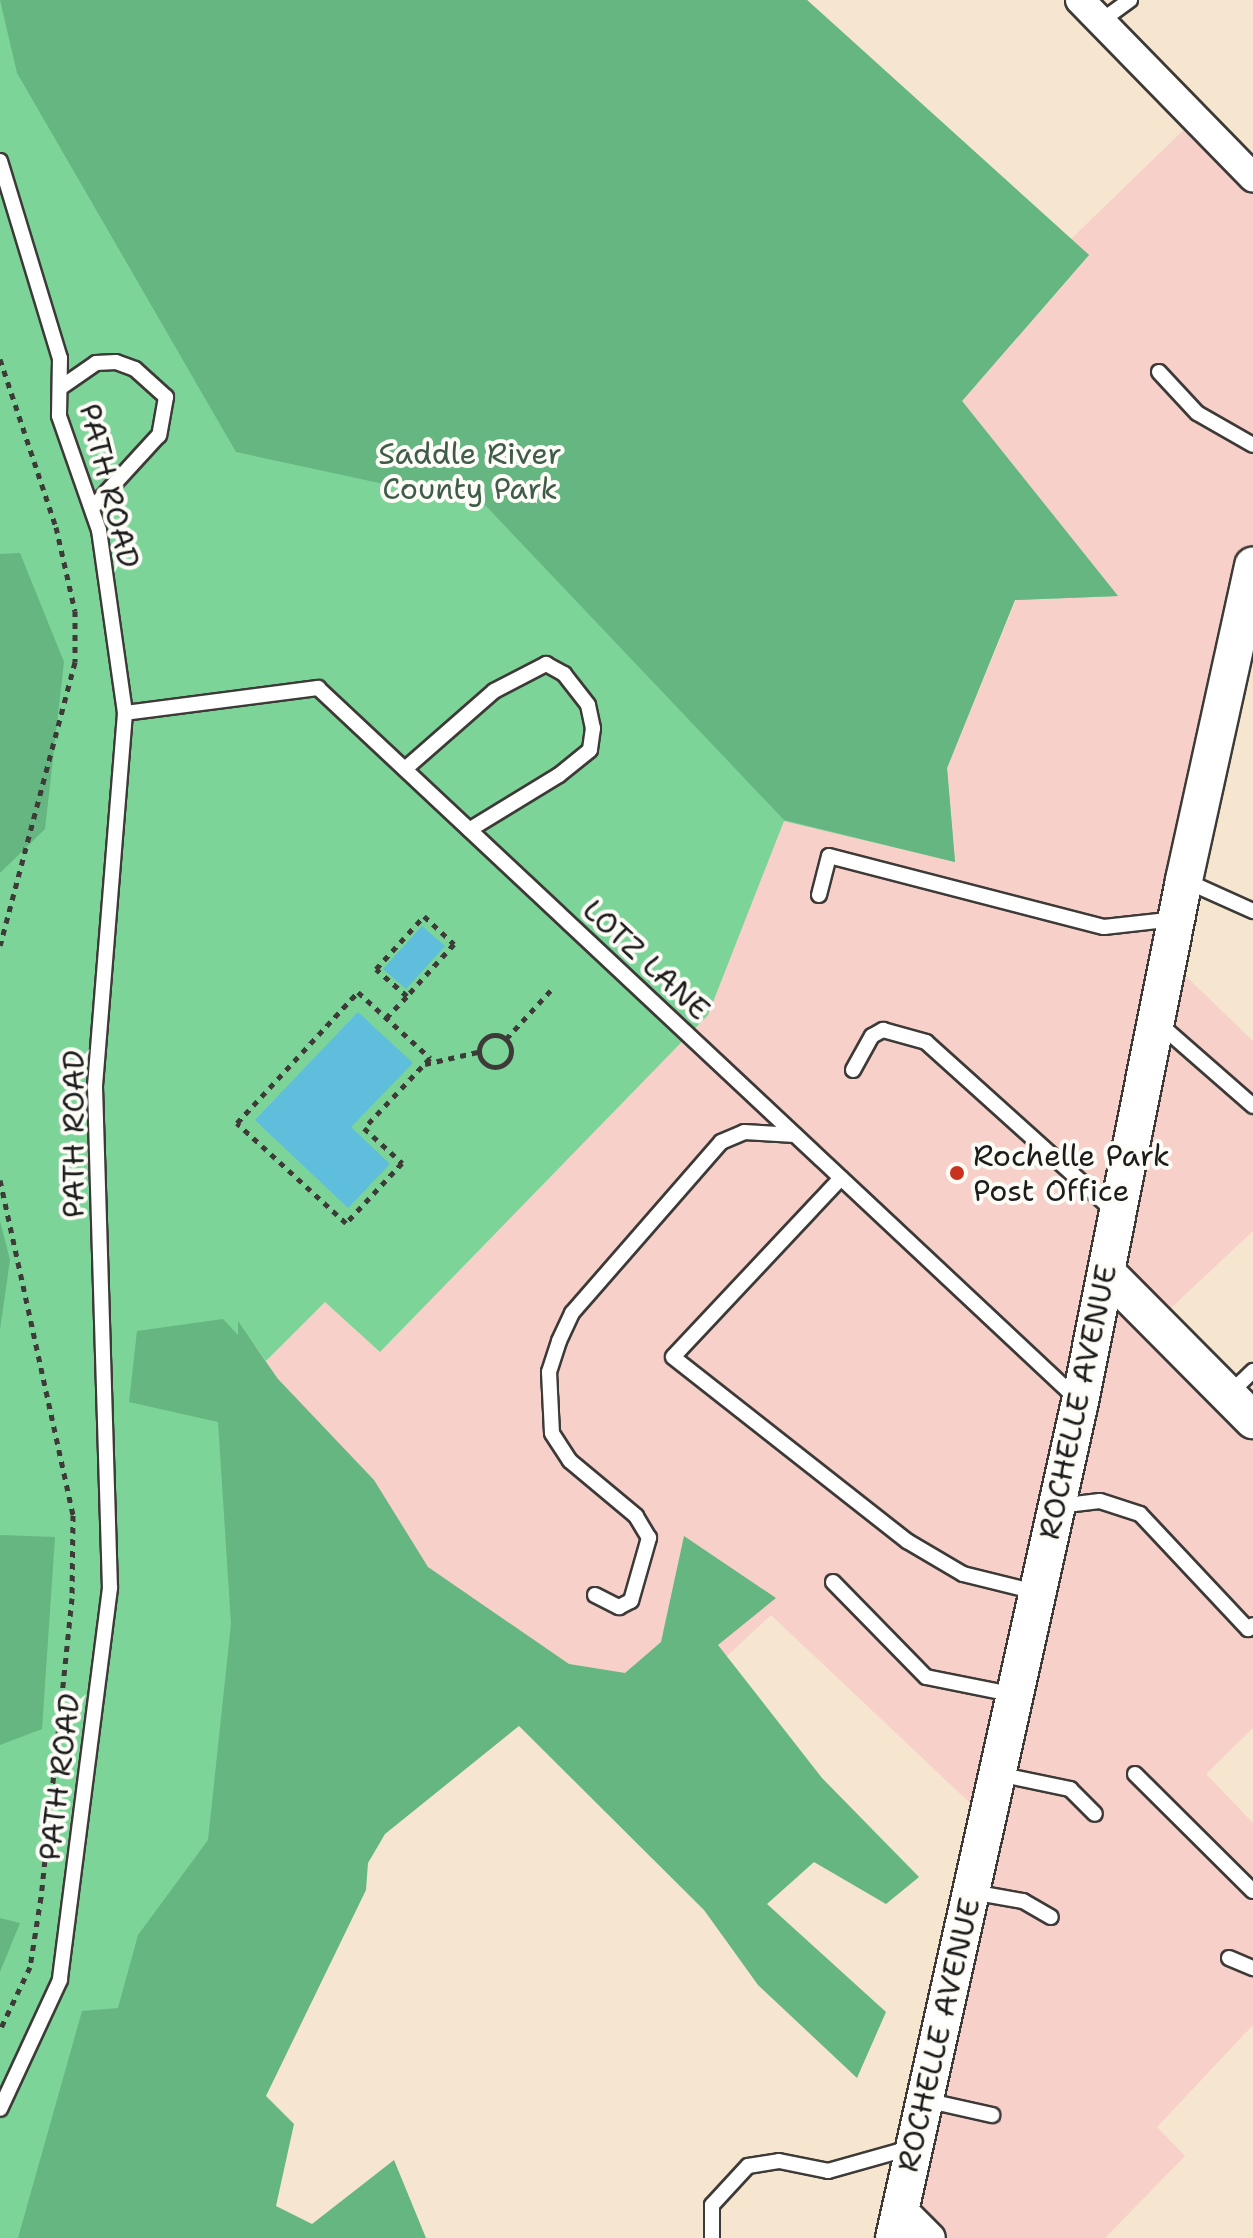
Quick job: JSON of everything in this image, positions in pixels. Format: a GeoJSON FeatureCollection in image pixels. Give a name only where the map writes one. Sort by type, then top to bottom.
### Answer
{"type":"FeatureCollection","features":[{"type":"Feature","properties":{"kind":"street"},"geometry":{"type":"LineString","coordinates":[[1080,0],[1253,177]]}},
{"type":"Feature","properties":{"kind":"street","name":"ROCHELLE AVENUE"},"geometry":{"type":"LineString","coordinates":[[897,2223],[1080,1402],[1184,880],[1253,565]]}},
{"type":"Feature","properties":{"kind":"street"},"geometry":{"type":"LineString","coordinates":[[1106,1272],[1240,1383],[1253,1420]]}},
{"type":"Feature","properties":{"kind":"street"},"geometry":{"type":"LineString","coordinates":[[897,2223],[931,2238]]}},
{"type":"Feature","properties":{"kind":"lane"},"geometry":{"type":"LineString","coordinates":[[1101,21],[1130,0]]}},
{"type":"Feature","properties":{"kind":"lane","name":"PATH ROAD"},"geometry":{"type":"LineString","coordinates":[[0,161],[60,358],[59,416],[99,530],[125,713],[95,1087],[110,1588],[60,1980],[0,2109]]}},
{"type":"Feature","properties":{"kind":"lane"},"geometry":{"type":"LineString","coordinates":[[60,388],[96,363],[116,362],[135,369],[166,397],[159,435],[92,508]]}},
{"type":"Feature","properties":{"kind":"lane"},"geometry":{"type":"LineString","coordinates":[[1159,372],[1197,413],[1253,445]]}},
{"type":"Feature","properties":{"kind":"lane"},"geometry":{"type":"LineString","coordinates":[[405,769],[494,691],[546,664],[564,674],[588,705],[593,728],[590,750],[559,775],[469,830]]}},
{"type":"Feature","properties":{"kind":"lane","name":"LOTZ LANE"},"geometry":{"type":"LineString","coordinates":[[125,713],[318,688],[1080,1402]]}},
{"type":"Feature","properties":{"kind":"lane"},"geometry":{"type":"LineString","coordinates":[[819,895],[829,856],[1104,927],[1176,919]]}},
{"type":"Feature","properties":{"kind":"lane"},"geometry":{"type":"LineString","coordinates":[[1184,880],[1253,911]]}},
{"type":"Feature","properties":{"kind":"lane"},"geometry":{"type":"LineString","coordinates":[[1156,1021],[1253,1106]]}},
{"type":"Feature","properties":{"kind":"lane"},"geometry":{"type":"LineString","coordinates":[[853,1070],[872,1036],[883,1030],[926,1042],[1117,1214]]}},
{"type":"Feature","properties":{"kind":"lane"},"geometry":{"type":"LineString","coordinates":[[595,1595],[619,1607],[631,1601],[649,1538],[636,1516],[570,1461],[552,1433],[549,1372],[559,1341],[572,1313],[721,1142],[744,1132],[795,1135]]}},
{"type":"Feature","properties":{"kind":"lane"},"geometry":{"type":"LineString","coordinates":[[841,1178],[673,1357],[907,1541],[963,1574],[1038,1593]]}},
{"type":"Feature","properties":{"kind":"lane"},"geometry":{"type":"LineString","coordinates":[[1057,1506],[1100,1501],[1140,1514],[1251,1627]]}},
{"type":"Feature","properties":{"kind":"lane"},"geometry":{"type":"LineString","coordinates":[[833,1582],[926,1677],[1015,1695]]}},
{"type":"Feature","properties":{"kind":"lane"},"geometry":{"type":"LineString","coordinates":[[998,1774],[1070,1789],[1095,1814]]}},
{"type":"Feature","properties":{"kind":"lane"},"geometry":{"type":"LineString","coordinates":[[1135,1774],[1253,1891]]}},
{"type":"Feature","properties":{"kind":"lane"},"geometry":{"type":"LineString","coordinates":[[971,1892],[1023,1901],[1051,1917]]}},
{"type":"Feature","properties":{"kind":"lane"},"geometry":{"type":"LineString","coordinates":[[1229,1958],[1253,1968]]}},
{"type":"Feature","properties":{"kind":"lane"},"geometry":{"type":"LineString","coordinates":[[925,2100],[992,2115]]}},
{"type":"Feature","properties":{"kind":"lane"},"geometry":{"type":"LineString","coordinates":[[712,2238],[712,2205],[748,2166],[779,2161],[828,2171],[914,2147]]}},
{"type":"Feature","properties":{"kind":"path"},"geometry":{"type":"LineString","coordinates":[[0,359],[56,527],[75,611],[75,662],[0,945]]}},
{"type":"Feature","properties":{"kind":"path"},"geometry":{"type":"LineString","coordinates":[[386,1018],[407,996],[454,944],[424,916],[376,969],[407,996]]}},
{"type":"Feature","properties":{"kind":"path"},"geometry":{"type":"LineString","coordinates":[[506,1039],[551,990]]}},
{"type":"Feature","properties":{"kind":"path"},"geometry":{"type":"LineString","coordinates":[[358,992],[430,1058],[424,1064],[364,1128],[402,1163],[346,1223],[237,1123],[358,992]]}},
{"type":"Feature","properties":{"kind":"path"},"geometry":{"type":"LineString","coordinates":[[424,1064],[478,1052],[489,1036],[506,1039]]}},
{"type":"Feature","properties":{"kind":"path"},"geometry":{"type":"LineString","coordinates":[[478,1052],[486,1065],[502,1065],[511,1052],[506,1039]]}},
{"type":"Feature","properties":{"kind":"path"},"geometry":{"type":"LineString","coordinates":[[0,1180],[60,1444],[73,1529],[72,1598],[41,1897],[30,1967],[0,2030]]}},
{"type":"Feature","properties":{"kind":"shaded area"},"geometry":{"type":"Polygon","coordinates":[[[1196,118],[1253,177],[1253,565],[1168,959],[1253,1041],[1253,1231],[1156,1322],[1253,1420],[1253,1728],[1206,1774],[1253,1823],[1253,2025],[1157,2127],[1185,2156],[1105,2238],[931,2238],[901,2208],[987,1819],[771,1615],[587,1786],[427,1601],[266,1361],[325,1301],[380,1352],[708,1015],[784,820],[954,861],[947,768],[1016,600],[1117,595],[962,401],[1089,256],[1071,239],[1196,118]]]}},
{"type":"Feature","properties":{"kind":"green space","name":"Saddle River County Park"},"geometry":{"type":"Polygon","coordinates":[[[0,0],[807,0],[1089,255],[962,401],[1118,596],[1015,600],[947,768],[955,862],[784,821],[708,1015],[380,1352],[325,1302],[266,1361],[238,1322],[245,1806],[116,2238],[0,2238],[0,0]]]}},
{"type":"Feature","properties":{"kind":"green space"},"geometry":{"type":"Polygon","coordinates":[[[0,0],[807,0],[1089,255],[962,401],[1118,596],[1015,600],[947,768],[955,862],[784,820],[486,506],[236,452],[17,73],[0,0]]]}},
{"type":"Feature","properties":{"kind":"green space"},"geometry":{"type":"Polygon","coordinates":[[[20,553],[64,662],[45,829],[0,873],[0,554],[20,553]]]}},
{"type":"Feature","properties":{"kind":"green space"},"geometry":{"type":"Polygon","coordinates":[[[0,1221],[10,1260],[0,1330],[0,1221]]]}},
{"type":"Feature","properties":{"kind":"green space"},"geometry":{"type":"Polygon","coordinates":[[[223,1319],[238,1335],[238,1321],[278,1379],[374,1480],[428,1567],[569,1664],[625,1673],[661,1642],[684,1536],[776,1598],[718,1645],[822,1778],[919,1877],[886,1904],[814,1862],[767,1904],[886,2012],[857,2078],[758,1985],[704,1910],[519,1726],[385,1834],[368,1863],[366,1890],[266,2096],[294,2124],[276,2206],[312,2224],[394,2160],[426,2238],[18,2238],[82,2011],[118,2008],[138,1935],[208,1840],[231,1624],[218,1422],[129,1402],[137,1331],[223,1319]]]}},
{"type":"Feature","properties":{"kind":"green space"},"geometry":{"type":"Polygon","coordinates":[[[0,1535],[55,1537],[42,1729],[0,1745],[0,1535]]]}},
{"type":"Feature","properties":{"kind":"green space"},"geometry":{"type":"Polygon","coordinates":[[[0,1918],[20,1923],[0,1972],[0,1918]]]}},
{"type":"Feature","properties":{"kind":"water"},"geometry":{"type":"Polygon","coordinates":[[[422,926],[445,946],[406,989],[383,969],[422,926]]]}},
{"type":"Feature","properties":{"kind":"water"},"geometry":{"type":"Polygon","coordinates":[[[358,1012],[413,1063],[351,1127],[390,1164],[348,1208],[255,1120],[358,1012]]]}},
{"type":"Feature","properties":{"kind":"place","name":"Rochelle Park Post Office"},"geometry":{"type":"Point","coordinates":[957,1173]}}]}
